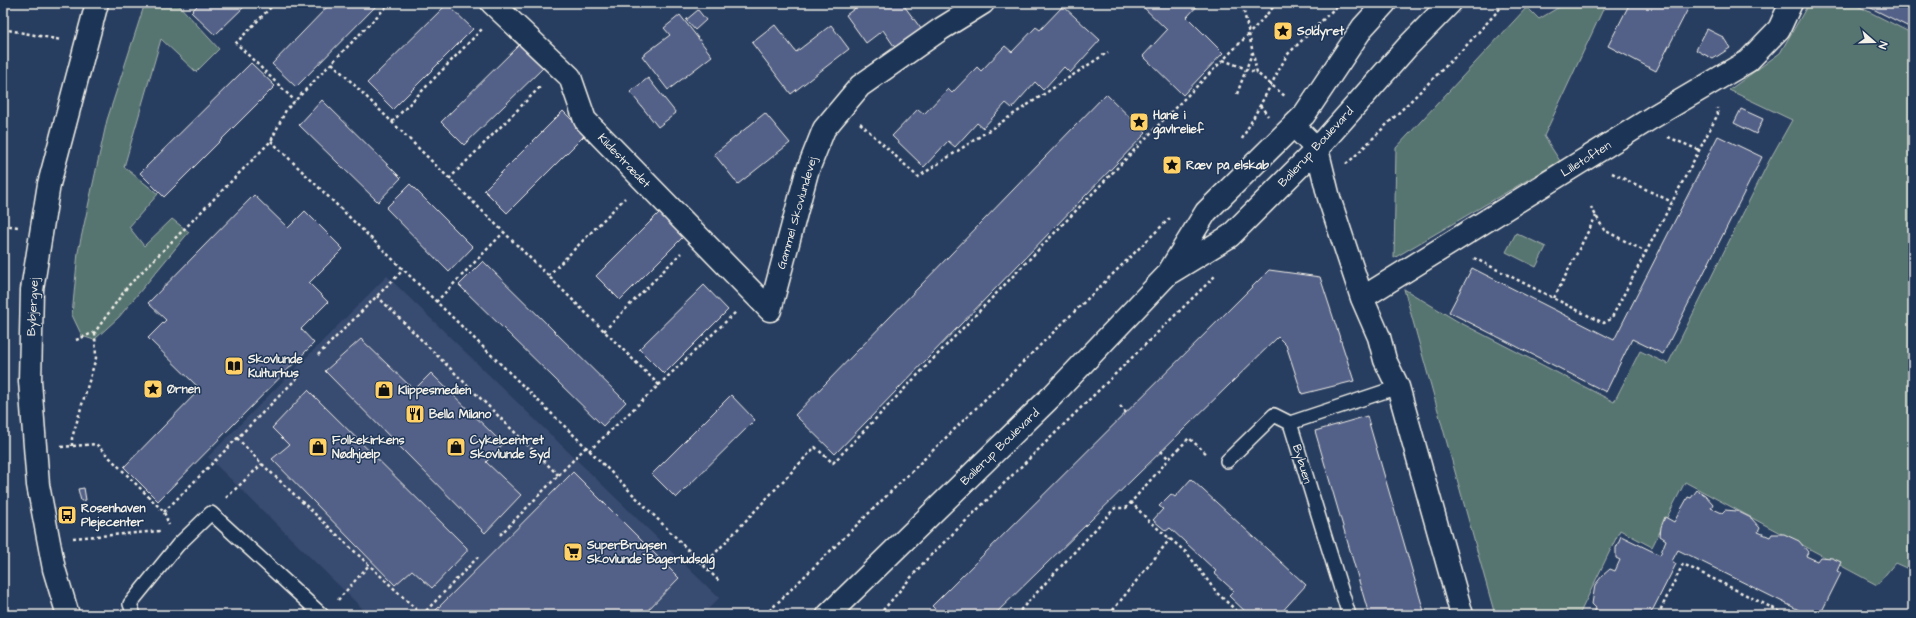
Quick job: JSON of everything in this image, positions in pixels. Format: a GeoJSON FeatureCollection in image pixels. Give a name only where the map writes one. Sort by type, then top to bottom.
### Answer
{"type":"FeatureCollection","features":[{"type":"Feature","properties":{"kind":"street","name":"Bybjergvej"},"geometry":{"type":"LineString","coordinates":[[68,615],[54,569],[38,485],[30,381],[32,290],[49,184],[97,3]]}},
{"type":"Feature","properties":{"kind":"street","name":"Gammel Skovlundevej"},"geometry":{"type":"LineString","coordinates":[[770,310],[806,172],[824,129],[860,86],[941,29],[983,3]]}},
{"type":"Feature","properties":{"kind":"street","name":"Ballerup Boulevard"},"geometry":{"type":"LineString","coordinates":[[828,615],[1053,396],[1167,275],[1206,212],[1294,126],[1315,101],[1363,27],[1384,3]]}},
{"type":"Feature","properties":{"kind":"street","name":"Ballerup Boulevard"},"geometry":{"type":"LineString","coordinates":[[1167,275],[1230,236],[1317,149],[1409,45],[1450,3]]}},
{"type":"Feature","properties":{"kind":"street","name":"Lilletoften"},"geometry":{"type":"LineString","coordinates":[[1362,298],[1446,244],[1748,61],[1779,29],[1791,3]]}},
{"type":"Feature","properties":{"kind":"street","name":"Kildestrædet"},"geometry":{"type":"LineString","coordinates":[[496,7],[570,77],[585,120],[770,310]]}},
{"type":"Feature","properties":{"kind":"street"},"geometry":{"type":"LineString","coordinates":[[1294,126],[1317,149],[1329,198],[1362,298],[1379,336],[1385,360],[1398,387],[1462,615]]}},
{"type":"Feature","properties":{"kind":"lane"},"geometry":{"type":"LineString","coordinates":[[1227,461],[1274,415],[1290,423],[1398,387]]}},
{"type":"Feature","properties":{"kind":"lane","name":"Bybuen"},"geometry":{"type":"LineString","coordinates":[[1290,423],[1349,615]]}},
{"type":"Feature","properties":{"kind":"lane"},"geometry":{"type":"LineString","coordinates":[[134,615],[130,604],[178,545],[211,513],[322,615]]}},
{"type":"Feature","properties":{"kind":"path"},"geometry":{"type":"LineString","coordinates":[[275,3],[236,43],[295,101]]}},
{"type":"Feature","properties":{"kind":"path"},"geometry":{"type":"LineString","coordinates":[[76,340],[95,332],[128,286],[271,141],[286,110],[390,3]]}},
{"type":"Feature","properties":{"kind":"path"},"geometry":{"type":"LineString","coordinates":[[1242,3],[1257,73]]}},
{"type":"Feature","properties":{"kind":"path"},"geometry":{"type":"LineString","coordinates":[[704,565],[815,447],[833,462],[1277,3]]}},
{"type":"Feature","properties":{"kind":"path"},"geometry":{"type":"LineString","coordinates":[[1238,145],[1287,55],[1340,3]]}},
{"type":"Feature","properties":{"kind":"path"},"geometry":{"type":"LineString","coordinates":[[1325,178],[1353,158],[1465,47],[1506,3]]}},
{"type":"Feature","properties":{"kind":"path"},"geometry":{"type":"LineString","coordinates":[[392,122],[496,7]]}},
{"type":"Feature","properties":{"kind":"path"},"geometry":{"type":"LineString","coordinates":[[3,29],[85,45]]}},
{"type":"Feature","properties":{"kind":"path"},"geometry":{"type":"LineString","coordinates":[[843,106],[918,177],[1108,52]]}},
{"type":"Feature","properties":{"kind":"path"},"geometry":{"type":"LineString","coordinates":[[1237,94],[1252,52]]}},
{"type":"Feature","properties":{"kind":"path"},"geometry":{"type":"LineString","coordinates":[[1223,60],[1257,73],[1270,84]]}},
{"type":"Feature","properties":{"kind":"path"},"geometry":{"type":"LineString","coordinates":[[332,63],[659,385]]}},
{"type":"Feature","properties":{"kind":"path"},"geometry":{"type":"LineString","coordinates":[[449,178],[559,67]]}},
{"type":"Feature","properties":{"kind":"path"},"geometry":{"type":"LineString","coordinates":[[1446,244],[1604,323],[1611,319],[1718,114],[1715,81]]}},
{"type":"Feature","properties":{"kind":"path"},"geometry":{"type":"LineString","coordinates":[[271,141],[586,447],[720,582]]}},
{"type":"Feature","properties":{"kind":"path"},"geometry":{"type":"LineString","coordinates":[[1608,171],[1672,202]]}},
{"type":"Feature","properties":{"kind":"path"},"geometry":{"type":"LineString","coordinates":[[548,276],[643,180]]}},
{"type":"Feature","properties":{"kind":"path"},"geometry":{"type":"LineString","coordinates":[[1591,207],[1604,230],[1646,252]]}},
{"type":"Feature","properties":{"kind":"path"},"geometry":{"type":"LineString","coordinates":[[765,615],[1174,214]]}},
{"type":"Feature","properties":{"kind":"path"},"geometry":{"type":"LineString","coordinates":[[1554,298],[1596,216]]}},
{"type":"Feature","properties":{"kind":"path"},"geometry":{"type":"LineString","coordinates":[[436,302],[504,232]]}},
{"type":"Feature","properties":{"kind":"path"},"geometry":{"type":"LineString","coordinates":[[604,331],[698,236]]}},
{"type":"Feature","properties":{"kind":"path"},"geometry":{"type":"LineString","coordinates":[[318,355],[403,270]]}},
{"type":"Feature","properties":{"kind":"path"},"geometry":{"type":"LineString","coordinates":[[879,615],[925,561],[1217,275]]}},
{"type":"Feature","properties":{"kind":"path"},"geometry":{"type":"LineString","coordinates":[[589,451],[755,294]]}},
{"type":"Feature","properties":{"kind":"path"},"geometry":{"type":"LineString","coordinates":[[377,296],[558,475]]}},
{"type":"Feature","properties":{"kind":"path"},"geometry":{"type":"LineString","coordinates":[[72,446],[72,438],[96,358],[95,332]]}},
{"type":"Feature","properties":{"kind":"path"},"geometry":{"type":"LineString","coordinates":[[164,512],[300,375]]}},
{"type":"Feature","properties":{"kind":"path"},"geometry":{"type":"LineString","coordinates":[[1120,406],[1126,413]]}},
{"type":"Feature","properties":{"kind":"path"},"geometry":{"type":"LineString","coordinates":[[237,438],[262,464],[422,615],[478,557]]}},
{"type":"Feature","properties":{"kind":"path"},"geometry":{"type":"LineString","coordinates":[[1016,615],[1044,583],[1116,508],[1126,508],[1189,438],[1213,459],[1227,461]]}},
{"type":"Feature","properties":{"kind":"path"},"geometry":{"type":"LineString","coordinates":[[35,450],[96,444],[164,512],[170,530],[178,545]]}},
{"type":"Feature","properties":{"kind":"path"},"geometry":{"type":"LineString","coordinates":[[500,535],[586,447]]}},
{"type":"Feature","properties":{"kind":"path"},"geometry":{"type":"LineString","coordinates":[[1161,451],[1169,459]]}},
{"type":"Feature","properties":{"kind":"path"},"geometry":{"type":"LineString","coordinates":[[211,513],[262,464]]}},
{"type":"Feature","properties":{"kind":"path"},"geometry":{"type":"LineString","coordinates":[[1131,502],[1150,522],[1187,553],[1217,593],[1241,615]]}},
{"type":"Feature","properties":{"kind":"path"},"geometry":{"type":"LineString","coordinates":[[48,540],[170,530]]}},
{"type":"Feature","properties":{"kind":"path"},"geometry":{"type":"LineString","coordinates":[[1109,615],[1170,539]]}},
{"type":"Feature","properties":{"kind":"path"},"geometry":{"type":"LineString","coordinates":[[1658,615],[1683,564],[1787,615]]}},
{"type":"Feature","properties":{"kind":"path"},"geometry":{"type":"LineString","coordinates":[[335,604],[369,565]]}},
{"type":"Feature","properties":{"kind":"shaded area"},"geometry":{"type":"Polygon","coordinates":[[[387,276],[719,598],[702,615],[369,615],[208,457],[387,276]]]}},
{"type":"Feature","properties":{"kind":"green space"},"geometry":{"type":"Polygon","coordinates":[[[145,3],[177,3],[219,49],[196,72],[161,39],[124,167],[158,194],[129,227],[144,246],[172,219],[189,232],[119,317],[94,340],[82,336],[72,315],[78,252],[107,120],[145,3]]]}},
{"type":"Feature","properties":{"kind":"green space"},"geometry":{"type":"Polygon","coordinates":[[[1566,3],[1606,3],[1544,136],[1560,161],[1394,258],[1396,148],[1527,7],[1539,19],[1566,3]]]}},
{"type":"Feature","properties":{"kind":"green space"},"geometry":{"type":"Polygon","coordinates":[[[1809,3],[1852,3],[1913,34],[1913,571],[1895,563],[1877,585],[1685,482],[1652,547],[1620,530],[1579,615],[1495,615],[1404,289],[1457,321],[1614,402],[1640,351],[1668,364],[1769,161],[1792,120],[1729,90],[1780,53],[1809,3]]]}},
{"type":"Feature","properties":{"kind":"green space"},"geometry":{"type":"Polygon","coordinates":[[[1516,233],[1546,247],[1536,267],[1506,252],[1516,233]]]}},
{"type":"Feature","properties":{"kind":"building"},"geometry":{"type":"Polygon","coordinates":[[[200,3],[248,3],[215,35],[191,12],[200,3]]]}},
{"type":"Feature","properties":{"kind":"building"},"geometry":{"type":"Polygon","coordinates":[[[331,3],[379,3],[296,87],[272,64],[331,3]]]}},
{"type":"Feature","properties":{"kind":"building"},"geometry":{"type":"Polygon","coordinates":[[[862,3],[902,3],[922,30],[896,49],[883,30],[866,43],[846,15],[862,3]]]}},
{"type":"Feature","properties":{"kind":"building"},"geometry":{"type":"Polygon","coordinates":[[[1139,3],[1200,3],[1187,17],[1223,53],[1183,95],[1143,56],[1167,30],[1139,3]]]}},
{"type":"Feature","properties":{"kind":"building"},"geometry":{"type":"Polygon","coordinates":[[[1630,3],[1691,3],[1656,71],[1608,46],[1630,3]]]}},
{"type":"Feature","properties":{"kind":"building"},"geometry":{"type":"Polygon","coordinates":[[[1861,3],[1913,3],[1913,29],[1861,3]]]}},
{"type":"Feature","properties":{"kind":"building"},"geometry":{"type":"Polygon","coordinates":[[[447,4],[473,29],[393,109],[367,83],[447,4]]]}},
{"type":"Feature","properties":{"kind":"building"},"geometry":{"type":"Polygon","coordinates":[[[1063,6],[1100,40],[1070,73],[1064,67],[1043,90],[1035,82],[1012,108],[1006,103],[983,128],[977,123],[955,147],[948,141],[924,167],[892,136],[918,109],[924,114],[948,89],[952,93],[977,67],[981,71],[1005,46],[1012,52],[1036,27],[1040,30],[1063,6]]]}},
{"type":"Feature","properties":{"kind":"building"},"geometry":{"type":"Polygon","coordinates":[[[698,10],[706,20],[695,30],[686,20],[698,10]]]}},
{"type":"Feature","properties":{"kind":"building"},"geometry":{"type":"Polygon","coordinates":[[[680,15],[712,56],[668,90],[642,56],[670,35],[664,28],[680,15]]]}},
{"type":"Feature","properties":{"kind":"building"},"geometry":{"type":"Polygon","coordinates":[[[775,25],[796,52],[831,25],[849,49],[791,94],[752,43],[775,25]]]}},
{"type":"Feature","properties":{"kind":"building"},"geometry":{"type":"Polygon","coordinates":[[[1707,29],[1723,37],[1730,48],[1713,59],[1696,50],[1707,29]]]}},
{"type":"Feature","properties":{"kind":"building"},"geometry":{"type":"Polygon","coordinates":[[[521,43],[544,67],[464,145],[441,122],[521,43]]]}},
{"type":"Feature","properties":{"kind":"building"},"geometry":{"type":"Polygon","coordinates":[[[251,63],[275,86],[164,197],[140,173],[251,63]]]}},
{"type":"Feature","properties":{"kind":"building"},"geometry":{"type":"Polygon","coordinates":[[[648,78],[676,113],[658,127],[630,92],[648,78]]]}},
{"type":"Feature","properties":{"kind":"building"},"geometry":{"type":"Polygon","coordinates":[[[1106,94],[1146,133],[835,454],[795,415],[1106,94]]]}},
{"type":"Feature","properties":{"kind":"building"},"geometry":{"type":"Polygon","coordinates":[[[322,100],[401,178],[378,202],[299,125],[322,100]]]}},
{"type":"Feature","properties":{"kind":"building"},"geometry":{"type":"Polygon","coordinates":[[[1741,109],[1763,119],[1756,134],[1734,123],[1741,109]]]}},
{"type":"Feature","properties":{"kind":"building"},"geometry":{"type":"Polygon","coordinates":[[[563,111],[586,134],[507,213],[484,190],[563,111]]]}},
{"type":"Feature","properties":{"kind":"building"},"geometry":{"type":"Polygon","coordinates":[[[765,113],[790,143],[738,184],[714,154],[765,113]]]}},
{"type":"Feature","properties":{"kind":"building"},"geometry":{"type":"Polygon","coordinates":[[[1718,136],[1762,157],[1663,354],[1632,339],[1606,392],[1449,312],[1472,268],[1614,340],[1718,136]]]}},
{"type":"Feature","properties":{"kind":"building"},"geometry":{"type":"Polygon","coordinates":[[[410,184],[473,247],[449,272],[386,208],[410,184]]]}},
{"type":"Feature","properties":{"kind":"building","name":"Skovlunde Kulturhus"},"geometry":{"type":"Polygon","coordinates":[[[254,195],[288,228],[305,211],[343,249],[309,283],[328,302],[301,329],[314,343],[158,501],[124,467],[200,389],[148,338],[166,320],[148,303],[254,195]]]}},
{"type":"Feature","properties":{"kind":"building"},"geometry":{"type":"Polygon","coordinates":[[[659,213],[683,237],[620,300],[596,276],[659,213]]]}},
{"type":"Feature","properties":{"kind":"building"},"geometry":{"type":"Polygon","coordinates":[[[483,261],[626,402],[603,426],[459,285],[483,261]]]}},
{"type":"Feature","properties":{"kind":"building"},"geometry":{"type":"Polygon","coordinates":[[[1269,270],[1320,277],[1354,381],[1302,394],[1286,345],[1278,337],[994,615],[941,615],[932,606],[1269,270]]]}},
{"type":"Feature","properties":{"kind":"building"},"geometry":{"type":"Polygon","coordinates":[[[704,285],[728,310],[664,374],[639,349],[704,285]]]}},
{"type":"Feature","properties":{"kind":"building"},"geometry":{"type":"Polygon","coordinates":[[[361,339],[414,390],[431,373],[503,444],[486,462],[521,495],[485,533],[325,371],[361,339]]]}},
{"type":"Feature","properties":{"kind":"building"},"geometry":{"type":"Polygon","coordinates":[[[308,390],[467,548],[467,551],[432,588],[412,570],[395,585],[272,459],[289,445],[272,428],[308,390]]]}},
{"type":"Feature","properties":{"kind":"building"},"geometry":{"type":"Polygon","coordinates":[[[731,395],[755,420],[676,498],[652,474],[731,395]]]}},
{"type":"Feature","properties":{"kind":"building"},"geometry":{"type":"Polygon","coordinates":[[[1367,416],[1425,615],[1369,615],[1315,431],[1367,416]]]}},
{"type":"Feature","properties":{"kind":"building","name":"SuperBrugsen Skovlunde Bageriudsalg"},"geometry":{"type":"Polygon","coordinates":[[[573,472],[679,578],[643,615],[433,615],[432,614],[573,472]]]}},
{"type":"Feature","properties":{"kind":"building"},"geometry":{"type":"Polygon","coordinates":[[[1191,479],[1306,585],[1279,615],[1249,615],[1229,596],[1234,591],[1214,573],[1216,571],[1170,528],[1166,531],[1153,520],[1163,509],[1159,506],[1171,494],[1175,497],[1191,479]]]}},
{"type":"Feature","properties":{"kind":"building"},"geometry":{"type":"Polygon","coordinates":[[[84,488],[86,500],[81,501],[78,489],[84,488]]]}},
{"type":"Feature","properties":{"kind":"building"},"geometry":{"type":"Polygon","coordinates":[[[1697,490],[1705,495],[1713,504],[1711,508],[1722,513],[1725,510],[1737,511],[1751,518],[1760,528],[1758,532],[1770,537],[1772,534],[1784,534],[1799,541],[1808,552],[1806,556],[1817,561],[1820,557],[1832,558],[1841,562],[1837,571],[1841,573],[1820,615],[1809,615],[1678,550],[1672,561],[1676,564],[1650,615],[1593,615],[1596,608],[1592,604],[1595,585],[1610,569],[1615,571],[1620,560],[1616,558],[1616,548],[1621,536],[1660,555],[1666,540],[1660,536],[1661,527],[1665,517],[1674,522],[1688,497],[1691,498],[1697,490]]]}},
{"type":"Feature","properties":{"kind":"place","name":"Soldyret"},"geometry":{"type":"Point","coordinates":[1283,31]}},
{"type":"Feature","properties":{"kind":"place","name":"Hane i gavlrelief"},"geometry":{"type":"Point","coordinates":[1139,122]}},
{"type":"Feature","properties":{"kind":"place","name":"Ræv på elskab"},"geometry":{"type":"Point","coordinates":[1172,165]}},
{"type":"Feature","properties":{"kind":"place","name":"Skovlunde Kulturhus"},"geometry":{"type":"Point","coordinates":[234,366]}},
{"type":"Feature","properties":{"kind":"place","name":"Ørnen"},"geometry":{"type":"Point","coordinates":[153,389]}},
{"type":"Feature","properties":{"kind":"place","name":"Klippesmedien"},"geometry":{"type":"Point","coordinates":[384,390]}},
{"type":"Feature","properties":{"kind":"place","name":"Bella Milano"},"geometry":{"type":"Point","coordinates":[415,414]}},
{"type":"Feature","properties":{"kind":"place","name":"Folkekirkens Nødhjælp"},"geometry":{"type":"Point","coordinates":[318,447]}},
{"type":"Feature","properties":{"kind":"place","name":"Cykelcentret Skovlunde Syd"},"geometry":{"type":"Point","coordinates":[456,447]}},
{"type":"Feature","properties":{"kind":"place","name":"Rosenhaven Plejecenter"},"geometry":{"type":"Point","coordinates":[67,515]}},
{"type":"Feature","properties":{"kind":"place","name":"SuperBrugsen Skovlunde Bageriudsalg"},"geometry":{"type":"Point","coordinates":[573,552]}}]}
